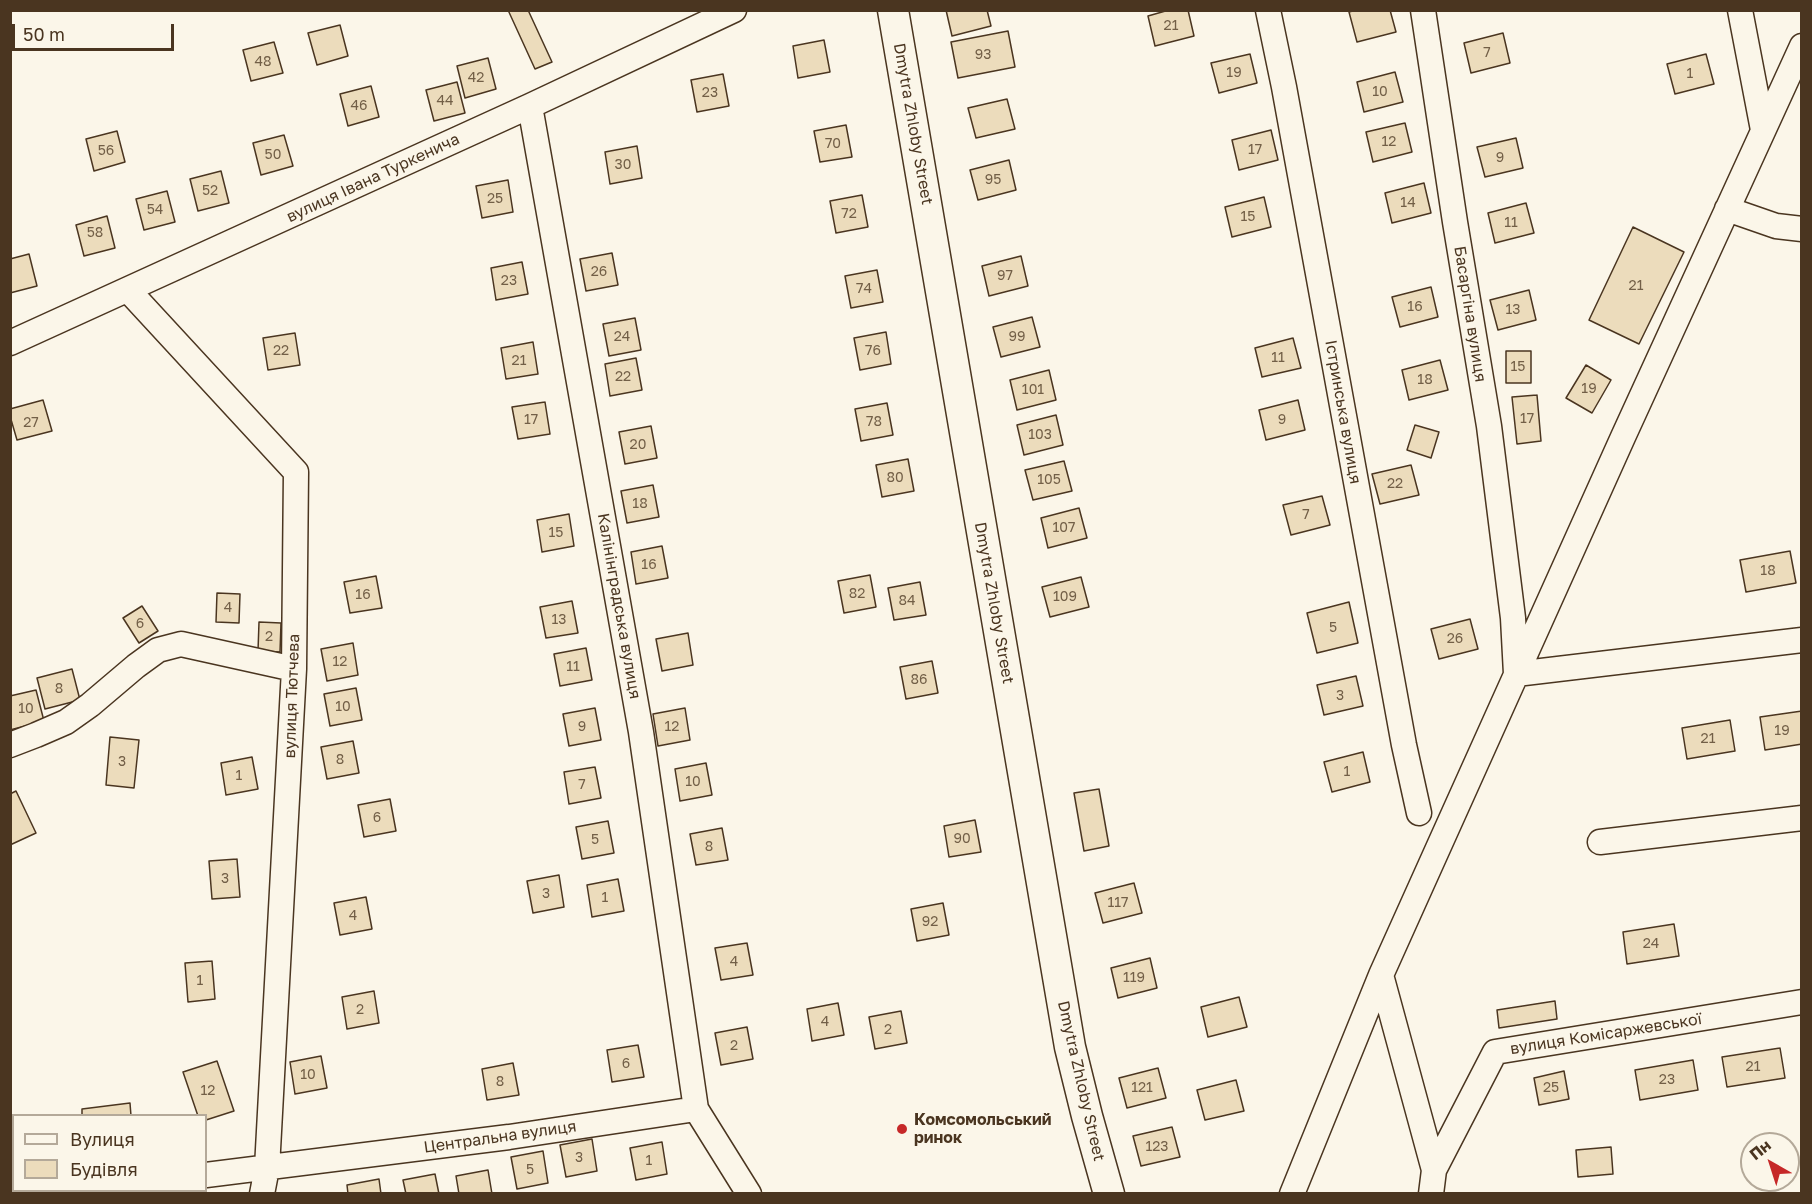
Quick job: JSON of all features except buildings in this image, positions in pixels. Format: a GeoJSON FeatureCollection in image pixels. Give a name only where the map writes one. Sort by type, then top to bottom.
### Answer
{"type":"FeatureCollection","features":[{"type":"Feature","properties":{"kind":"main road","name":"Dmytra Zhloby Street"},"geometry":{"type":"LineString","coordinates":[[893,10],[1070,1047],[1103,1192]]}},
{"type":"Feature","properties":{"kind":"street","name":"вулиця Івана Туркенича"},"geometry":{"type":"LineString","coordinates":[[10,343],[530,106],[734,10]]}},
{"type":"Feature","properties":{"kind":"street","name":"Істринська вулиця"},"geometry":{"type":"LineString","coordinates":[[1268,10],[1404,746],[1419,813]]}},
{"type":"Feature","properties":{"kind":"street","name":"Басаргіна вулиця"},"geometry":{"type":"LineString","coordinates":[[1423,10],[1489,426],[1513,618],[1516,674]]}},
{"type":"Feature","properties":{"kind":"street"},"geometry":{"type":"LineString","coordinates":[[1740,10],[1763,130]]}},
{"type":"Feature","properties":{"kind":"street"},"geometry":{"type":"LineString","coordinates":[[1292,1194],[1381,975],[1802,46]]}},
{"type":"Feature","properties":{"kind":"street","name":"Калінінградська вулиця"},"geometry":{"type":"LineString","coordinates":[[530,106],[641,732],[696,1109]]}},
{"type":"Feature","properties":{"kind":"street"},"geometry":{"type":"LineString","coordinates":[[1727,209],[1776,226],[1802,229]]}},
{"type":"Feature","properties":{"kind":"street","name":"вулиця Тютчева"},"geometry":{"type":"LineString","coordinates":[[128,290],[296,472],[294,669],[267,1168],[262,1194]]}},
{"type":"Feature","properties":{"kind":"street"},"geometry":{"type":"LineString","coordinates":[[1516,674],[1802,640]]}},
{"type":"Feature","properties":{"kind":"street"},"geometry":{"type":"LineString","coordinates":[[10,744],[66,722],[158,650],[181,644],[294,669]]}},
{"type":"Feature","properties":{"kind":"street"},"geometry":{"type":"LineString","coordinates":[[1599,842],[1802,818]]}},
{"type":"Feature","properties":{"kind":"street"},"geometry":{"type":"LineString","coordinates":[[1381,975],[1434,1170]]}},
{"type":"Feature","properties":{"kind":"street","name":"вулиця Комісаржевської"},"geometry":{"type":"LineString","coordinates":[[1431,1194],[1434,1170],[1495,1052],[1802,1002]]}},
{"type":"Feature","properties":{"kind":"street"},"geometry":{"type":"LineString","coordinates":[[696,1109],[748,1194]]}},
{"type":"Feature","properties":{"kind":"street","name":"Центральна вулиця"},"geometry":{"type":"LineString","coordinates":[[207,1175],[509,1137],[696,1109]]}},
{"type":"Feature","properties":{"kind":"street"},"geometry":{"type":"LineString","coordinates":[[45,1194],[62,1192]]}},
{"type":"Feature","properties":{"kind":"place","name":"Комсомольський ринок"},"geometry":{"type":"Point","coordinates":[902,1129]}}]}
